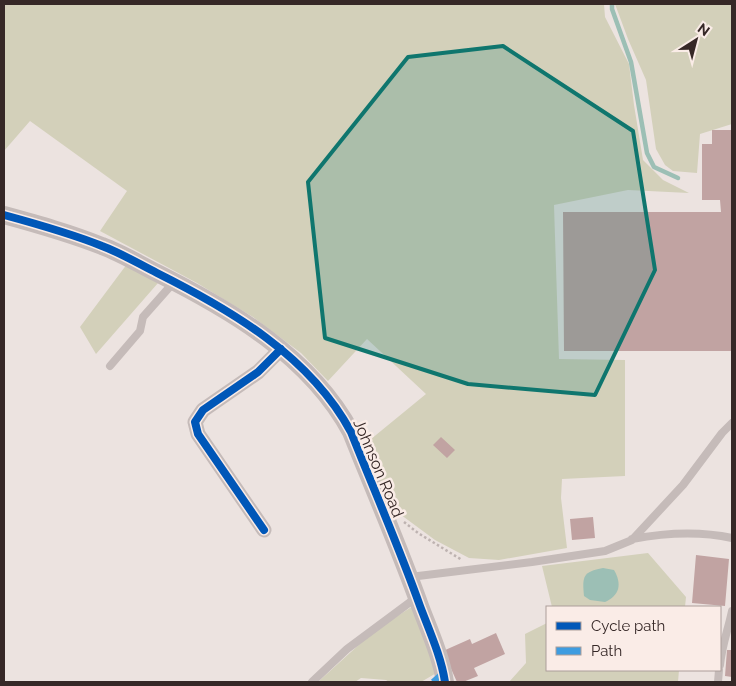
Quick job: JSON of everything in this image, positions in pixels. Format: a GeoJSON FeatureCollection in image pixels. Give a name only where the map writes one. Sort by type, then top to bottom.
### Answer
{"type":"FeatureCollection","features":[{"type":"Feature","properties":{"kind":"street","name":"Johnson Road"},"geometry":{"type":"LineString","coordinates":[[4,215],[103,246],[174,282],[220,307],[281,350],[310,375],[340,412],[351,432],[410,577],[444,673],[445,682]]}},
{"type":"Feature","properties":{"kind":"street"},"geometry":{"type":"LineString","coordinates":[[264,530],[198,434],[195,422],[203,410],[258,372],[281,350]]}},
{"type":"Feature","properties":{"kind":"lane"},"geometry":{"type":"LineString","coordinates":[[110,366],[140,331],[143,317],[174,282]]}},
{"type":"Feature","properties":{"kind":"lane"},"geometry":{"type":"LineString","coordinates":[[632,539],[683,486],[722,433],[732,423]]}},
{"type":"Feature","properties":{"kind":"lane"},"geometry":{"type":"LineString","coordinates":[[410,577],[605,552],[632,539],[657,534],[732,538]]}},
{"type":"Feature","properties":{"kind":"lane"},"geometry":{"type":"LineString","coordinates":[[312,682],[347,649],[417,597]]}},
{"type":"Feature","properties":{"kind":"lane"},"geometry":{"type":"LineString","coordinates":[[721,655],[732,611]]}},
{"type":"Feature","properties":{"kind":"path"},"geometry":{"type":"LineString","coordinates":[[382,509],[391,511],[418,533],[459,558],[470,569]]}},
{"type":"Feature","properties":{"kind":"highlighted area"},"geometry":{"type":"Polygon","coordinates":[[[503,46],[633,131],[655,270],[595,395],[468,384],[325,338],[308,182],[408,57],[503,46]]]}},
{"type":"Feature","properties":{"kind":"shaded area"},"geometry":{"type":"Polygon","coordinates":[[[4,4],[604,4],[605,17],[629,64],[643,160],[663,180],[689,193],[628,190],[554,205],[559,359],[625,360],[625,476],[562,479],[561,498],[567,548],[499,560],[469,558],[435,540],[389,506],[365,444],[426,394],[367,339],[328,381],[301,353],[253,317],[197,283],[100,231],[127,191],[30,121],[4,151],[4,4]]]}},
{"type":"Feature","properties":{"kind":"shaded area"},"geometry":{"type":"Polygon","coordinates":[[[615,4],[732,4],[732,124],[700,134],[697,173],[673,171],[665,165],[656,149],[646,80],[615,4]]]}},
{"type":"Feature","properties":{"kind":"shaded area"},"geometry":{"type":"Polygon","coordinates":[[[127,264],[158,283],[96,354],[80,327],[127,264]]]}},
{"type":"Feature","properties":{"kind":"shaded area"},"geometry":{"type":"Polygon","coordinates":[[[648,553],[686,597],[685,606],[552,606],[542,566],[648,553]]]}},
{"type":"Feature","properties":{"kind":"shaded area"},"geometry":{"type":"Polygon","coordinates":[[[603,568],[614,570],[617,575],[619,584],[617,592],[605,602],[590,600],[584,596],[583,584],[585,576],[591,571],[603,568]]]}},
{"type":"Feature","properties":{"kind":"shaded area"},"geometry":{"type":"Polygon","coordinates":[[[413,606],[438,672],[421,682],[389,682],[386,680],[361,678],[355,682],[318,682],[374,631],[413,606]]]}},
{"type":"Feature","properties":{"kind":"shaded area"},"geometry":{"type":"Polygon","coordinates":[[[546,624],[546,671],[679,671],[678,682],[509,682],[526,663],[525,634],[546,624]]]}},
{"type":"Feature","properties":{"kind":"building"},"geometry":{"type":"Polygon","coordinates":[[[712,130],[732,130],[732,351],[564,351],[563,212],[721,212],[720,200],[702,200],[702,144],[712,144],[712,130]]]}},
{"type":"Feature","properties":{"kind":"building"},"geometry":{"type":"Polygon","coordinates":[[[441,437],[455,450],[447,458],[433,445],[441,437]]]}},
{"type":"Feature","properties":{"kind":"building"},"geometry":{"type":"Polygon","coordinates":[[[593,517],[595,538],[572,540],[570,519],[593,517]]]}},
{"type":"Feature","properties":{"kind":"building"},"geometry":{"type":"Polygon","coordinates":[[[696,555],[729,559],[725,606],[692,603],[696,555]]]}},
{"type":"Feature","properties":{"kind":"building"},"geometry":{"type":"Polygon","coordinates":[[[496,633],[505,654],[474,668],[478,676],[463,682],[457,682],[443,651],[470,639],[472,644],[496,633]]]}},
{"type":"Feature","properties":{"kind":"building"},"geometry":{"type":"Polygon","coordinates":[[[727,650],[732,650],[732,677],[725,676],[727,650]]]}},
{"type":"Feature","properties":{"kind":"waterway"},"geometry":{"type":"LineString","coordinates":[[612,4],[612,9],[631,62],[647,153],[654,167],[678,178]]}},
{"type":"Feature","properties":{"kind":"marked path"},"geometry":{"type":"LineString","coordinates":[[433,682],[443,673]]}},
{"type":"Feature","properties":{"kind":"cycle path"},"geometry":{"type":"LineString","coordinates":[[4,215],[90,241],[123,255],[185,287],[266,338],[314,380],[334,405],[351,432],[431,634],[445,682]]}},
{"type":"Feature","properties":{"kind":"cycle path"},"geometry":{"type":"LineString","coordinates":[[264,530],[198,434],[195,422],[203,410],[258,372],[281,349]]}}]}
